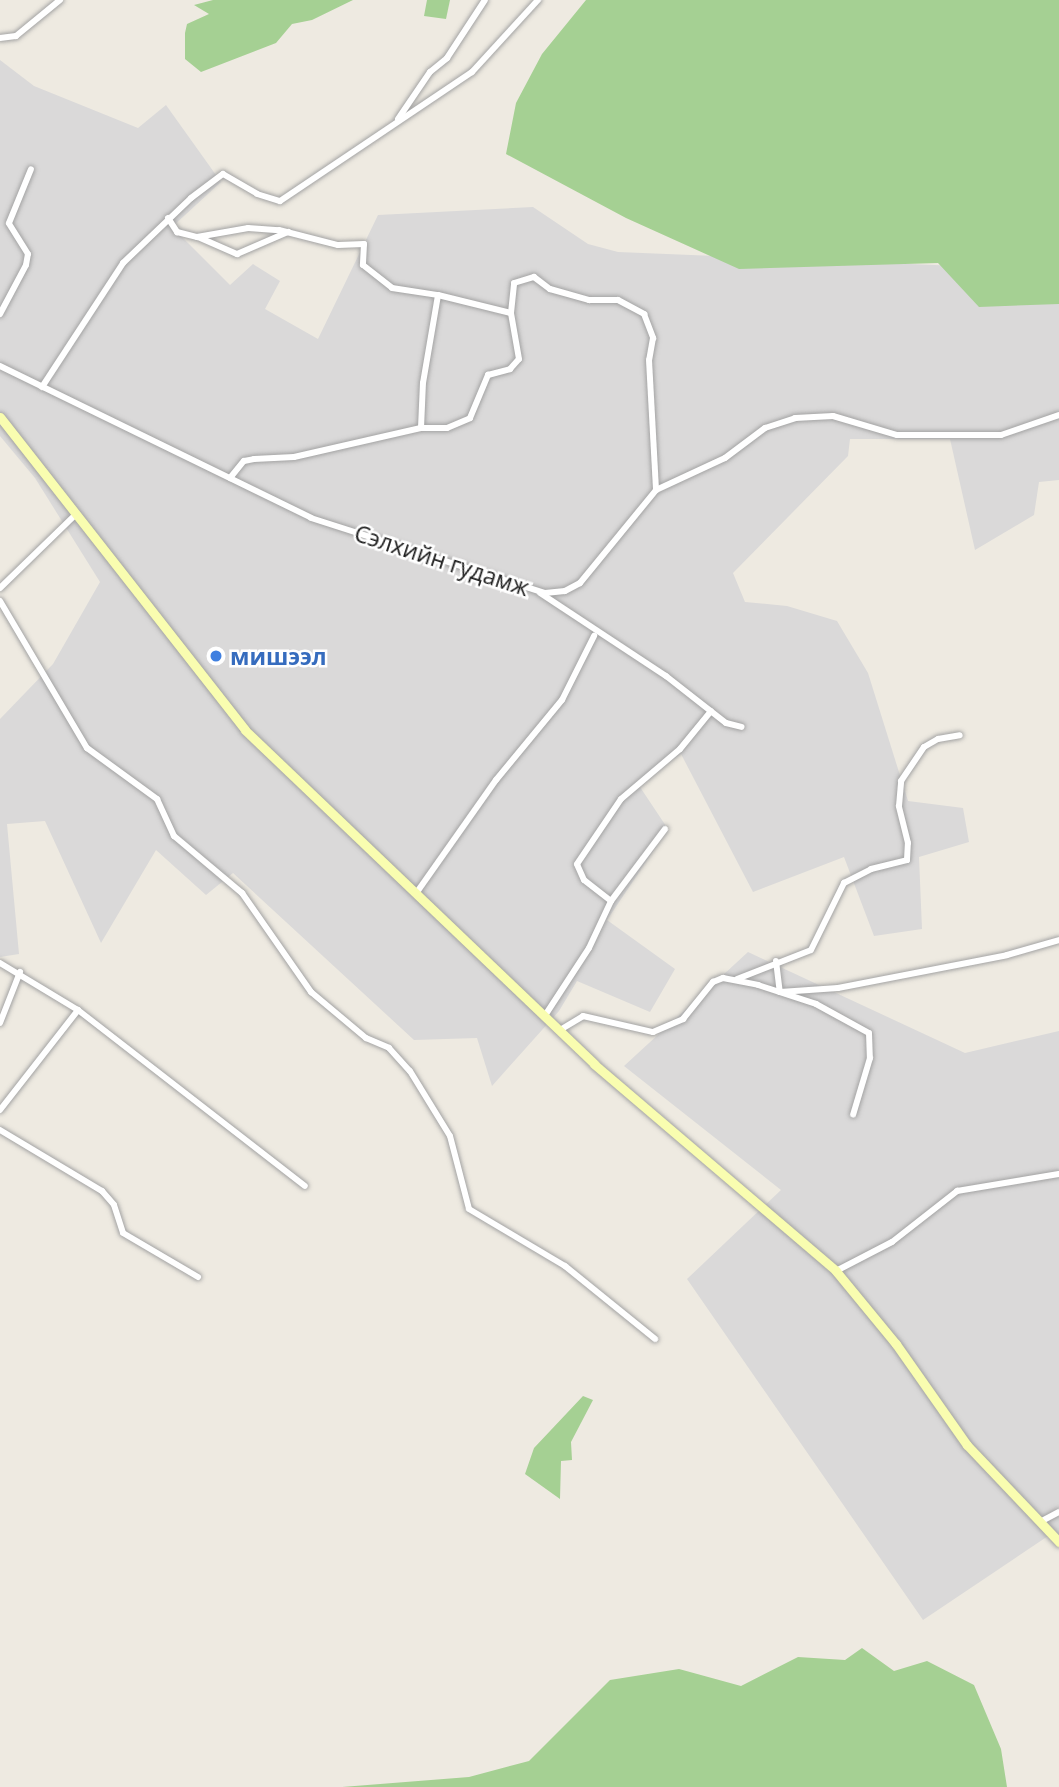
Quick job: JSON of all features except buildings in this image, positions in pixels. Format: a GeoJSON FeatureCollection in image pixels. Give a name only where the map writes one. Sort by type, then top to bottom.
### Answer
{"type":"FeatureCollection","features":[{"type":"Feature","properties":{"kind":"main road"},"geometry":{"type":"LineString","coordinates":[[0,417],[245,730],[417,892],[544,1017],[836,1271],[896,1344],[967,1444],[1059,1542]]}},
{"type":"Feature","properties":{"kind":"street"},"geometry":{"type":"LineString","coordinates":[[0,38],[16,36],[60,0]]}},
{"type":"Feature","properties":{"kind":"street"},"geometry":{"type":"LineString","coordinates":[[42,387],[123,263],[168,218],[223,174],[257,194],[280,201],[472,72],[538,0]]}},
{"type":"Feature","properties":{"kind":"street"},"geometry":{"type":"LineString","coordinates":[[394,124],[483,2]]}},
{"type":"Feature","properties":{"kind":"street"},"geometry":{"type":"LineString","coordinates":[[0,314],[26,265],[28,254],[9,223],[32,169]]}},
{"type":"Feature","properties":{"kind":"street"},"geometry":{"type":"LineString","coordinates":[[168,218],[177,232],[197,237],[237,254],[288,232]]}},
{"type":"Feature","properties":{"kind":"street"},"geometry":{"type":"LineString","coordinates":[[197,237],[248,228],[288,232],[338,245],[364,244],[363,265],[392,288],[438,295],[511,313]]}},
{"type":"Feature","properties":{"kind":"street"},"geometry":{"type":"LineString","coordinates":[[230,478],[244,461],[294,457],[421,428],[447,428],[470,418],[488,375],[516,365],[511,313],[514,284],[534,277],[550,289],[589,300],[618,300],[644,314],[653,338],[649,360],[656,490]]}},
{"type":"Feature","properties":{"kind":"street"},"geometry":{"type":"LineString","coordinates":[[421,428],[429,338],[438,295]]}},
{"type":"Feature","properties":{"kind":"street","name":"Сэлхийн гудамж"},"geometry":{"type":"LineString","coordinates":[[0,366],[311,518],[536,590],[565,591],[580,583],[656,490],[725,458],[765,428],[795,418],[833,416],[897,435],[1001,435],[1059,415]]}},
{"type":"Feature","properties":{"kind":"street"},"geometry":{"type":"LineString","coordinates":[[0,588],[19,573],[76,514]]}},
{"type":"Feature","properties":{"kind":"street"},"geometry":{"type":"LineString","coordinates":[[19,573],[0,602],[87,748],[157,799],[174,836],[242,893],[311,992],[366,1038],[389,1048],[411,1070],[450,1136],[469,1209],[565,1266],[655,1339]]}},
{"type":"Feature","properties":{"kind":"street"},"geometry":{"type":"LineString","coordinates":[[536,590],[711,711],[742,727]]}},
{"type":"Feature","properties":{"kind":"street"},"geometry":{"type":"LineString","coordinates":[[417,892],[496,780],[562,700],[594,636]]}},
{"type":"Feature","properties":{"kind":"street"},"geometry":{"type":"LineString","coordinates":[[611,901],[576,872],[577,864],[621,799],[686,744],[711,711]]}},
{"type":"Feature","properties":{"kind":"street"},"geometry":{"type":"LineString","coordinates":[[736,980],[776,961],[811,950],[844,883],[872,869],[907,860],[908,843],[899,806],[901,781],[923,747],[938,738],[960,735]]}},
{"type":"Feature","properties":{"kind":"street"},"geometry":{"type":"LineString","coordinates":[[544,1017],[589,948],[611,901],[665,829]]}},
{"type":"Feature","properties":{"kind":"street"},"geometry":{"type":"LineString","coordinates":[[780,992],[838,988],[1059,940]]}},
{"type":"Feature","properties":{"kind":"street"},"geometry":{"type":"LineString","coordinates":[[776,961],[780,992]]}},
{"type":"Feature","properties":{"kind":"street"},"geometry":{"type":"LineString","coordinates":[[0,963],[20,972],[78,1010],[305,1186]]}},
{"type":"Feature","properties":{"kind":"street"},"geometry":{"type":"LineString","coordinates":[[0,1023],[20,972]]}},
{"type":"Feature","properties":{"kind":"street"},"geometry":{"type":"LineString","coordinates":[[560,1030],[583,1016],[628,1030],[668,1029],[683,1019],[705,987],[723,978],[780,992],[840,1014],[869,1034],[870,1058],[853,1115]]}},
{"type":"Feature","properties":{"kind":"street"},"geometry":{"type":"LineString","coordinates":[[0,1110],[78,1010]]}},
{"type":"Feature","properties":{"kind":"street"},"geometry":{"type":"LineString","coordinates":[[0,1130],[102,1191],[114,1205],[123,1233],[198,1277]]}},
{"type":"Feature","properties":{"kind":"street"},"geometry":{"type":"LineString","coordinates":[[836,1271],[892,1242],[957,1191],[1059,1174]]}},
{"type":"Feature","properties":{"kind":"street"},"geometry":{"type":"LineString","coordinates":[[1040,1522],[1059,1511]]}},
{"type":"Feature","properties":{"kind":"shaded area"},"geometry":{"type":"Polygon","coordinates":[[[0,60],[34,86],[138,128],[166,105],[221,182],[172,227],[230,285],[253,264],[280,281],[265,309],[318,339],[378,215],[533,207],[588,244],[618,252],[959,266],[1059,287],[1059,480],[1039,482],[1034,515],[975,550],[950,439],[850,439],[848,456],[733,573],[745,602],[787,606],[837,621],[868,673],[908,801],[963,808],[969,842],[919,857],[922,929],[874,936],[844,857],[753,892],[681,754],[638,784],[668,829],[607,920],[675,969],[650,1012],[577,981],[559,1011],[492,1086],[477,1038],[414,1040],[233,873],[206,895],[156,850],[101,943],[45,821],[7,824],[19,954],[0,957],[0,719],[53,664],[100,582],[35,478],[0,436],[0,60]]]}},
{"type":"Feature","properties":{"kind":"shaded area"},"geometry":{"type":"Polygon","coordinates":[[[748,952],[965,1053],[1059,1031],[1059,1537],[1054,1532],[923,1620],[687,1279],[781,1190],[624,1066],[748,952]]]}},
{"type":"Feature","properties":{"kind":"green space"},"geometry":{"type":"Polygon","coordinates":[[[213,0],[353,0],[312,20],[292,24],[276,43],[201,72],[185,59],[185,33],[187,24],[209,14],[194,5],[213,0]]]}},
{"type":"Feature","properties":{"kind":"green space"},"geometry":{"type":"Polygon","coordinates":[[[427,0],[450,0],[446,19],[424,16],[427,0]]]}},
{"type":"Feature","properties":{"kind":"green space"},"geometry":{"type":"Polygon","coordinates":[[[586,0],[1059,0],[1059,304],[979,307],[938,263],[739,269],[626,218],[506,154],[516,103],[542,54],[586,0]]]}},
{"type":"Feature","properties":{"kind":"green space"},"geometry":{"type":"Polygon","coordinates":[[[583,1396],[593,1400],[571,1442],[572,1460],[561,1461],[560,1499],[525,1474],[534,1448],[583,1396]]]}},
{"type":"Feature","properties":{"kind":"green space"},"geometry":{"type":"Polygon","coordinates":[[[862,1648],[894,1671],[927,1661],[974,1685],[1001,1749],[1007,1787],[342,1787],[469,1777],[529,1761],[610,1680],[679,1669],[741,1686],[798,1657],[845,1660],[862,1648]]]}},
{"type":"Feature","properties":{"kind":"place","name":"мишээл"},"geometry":{"type":"Point","coordinates":[216,656]}}]}
